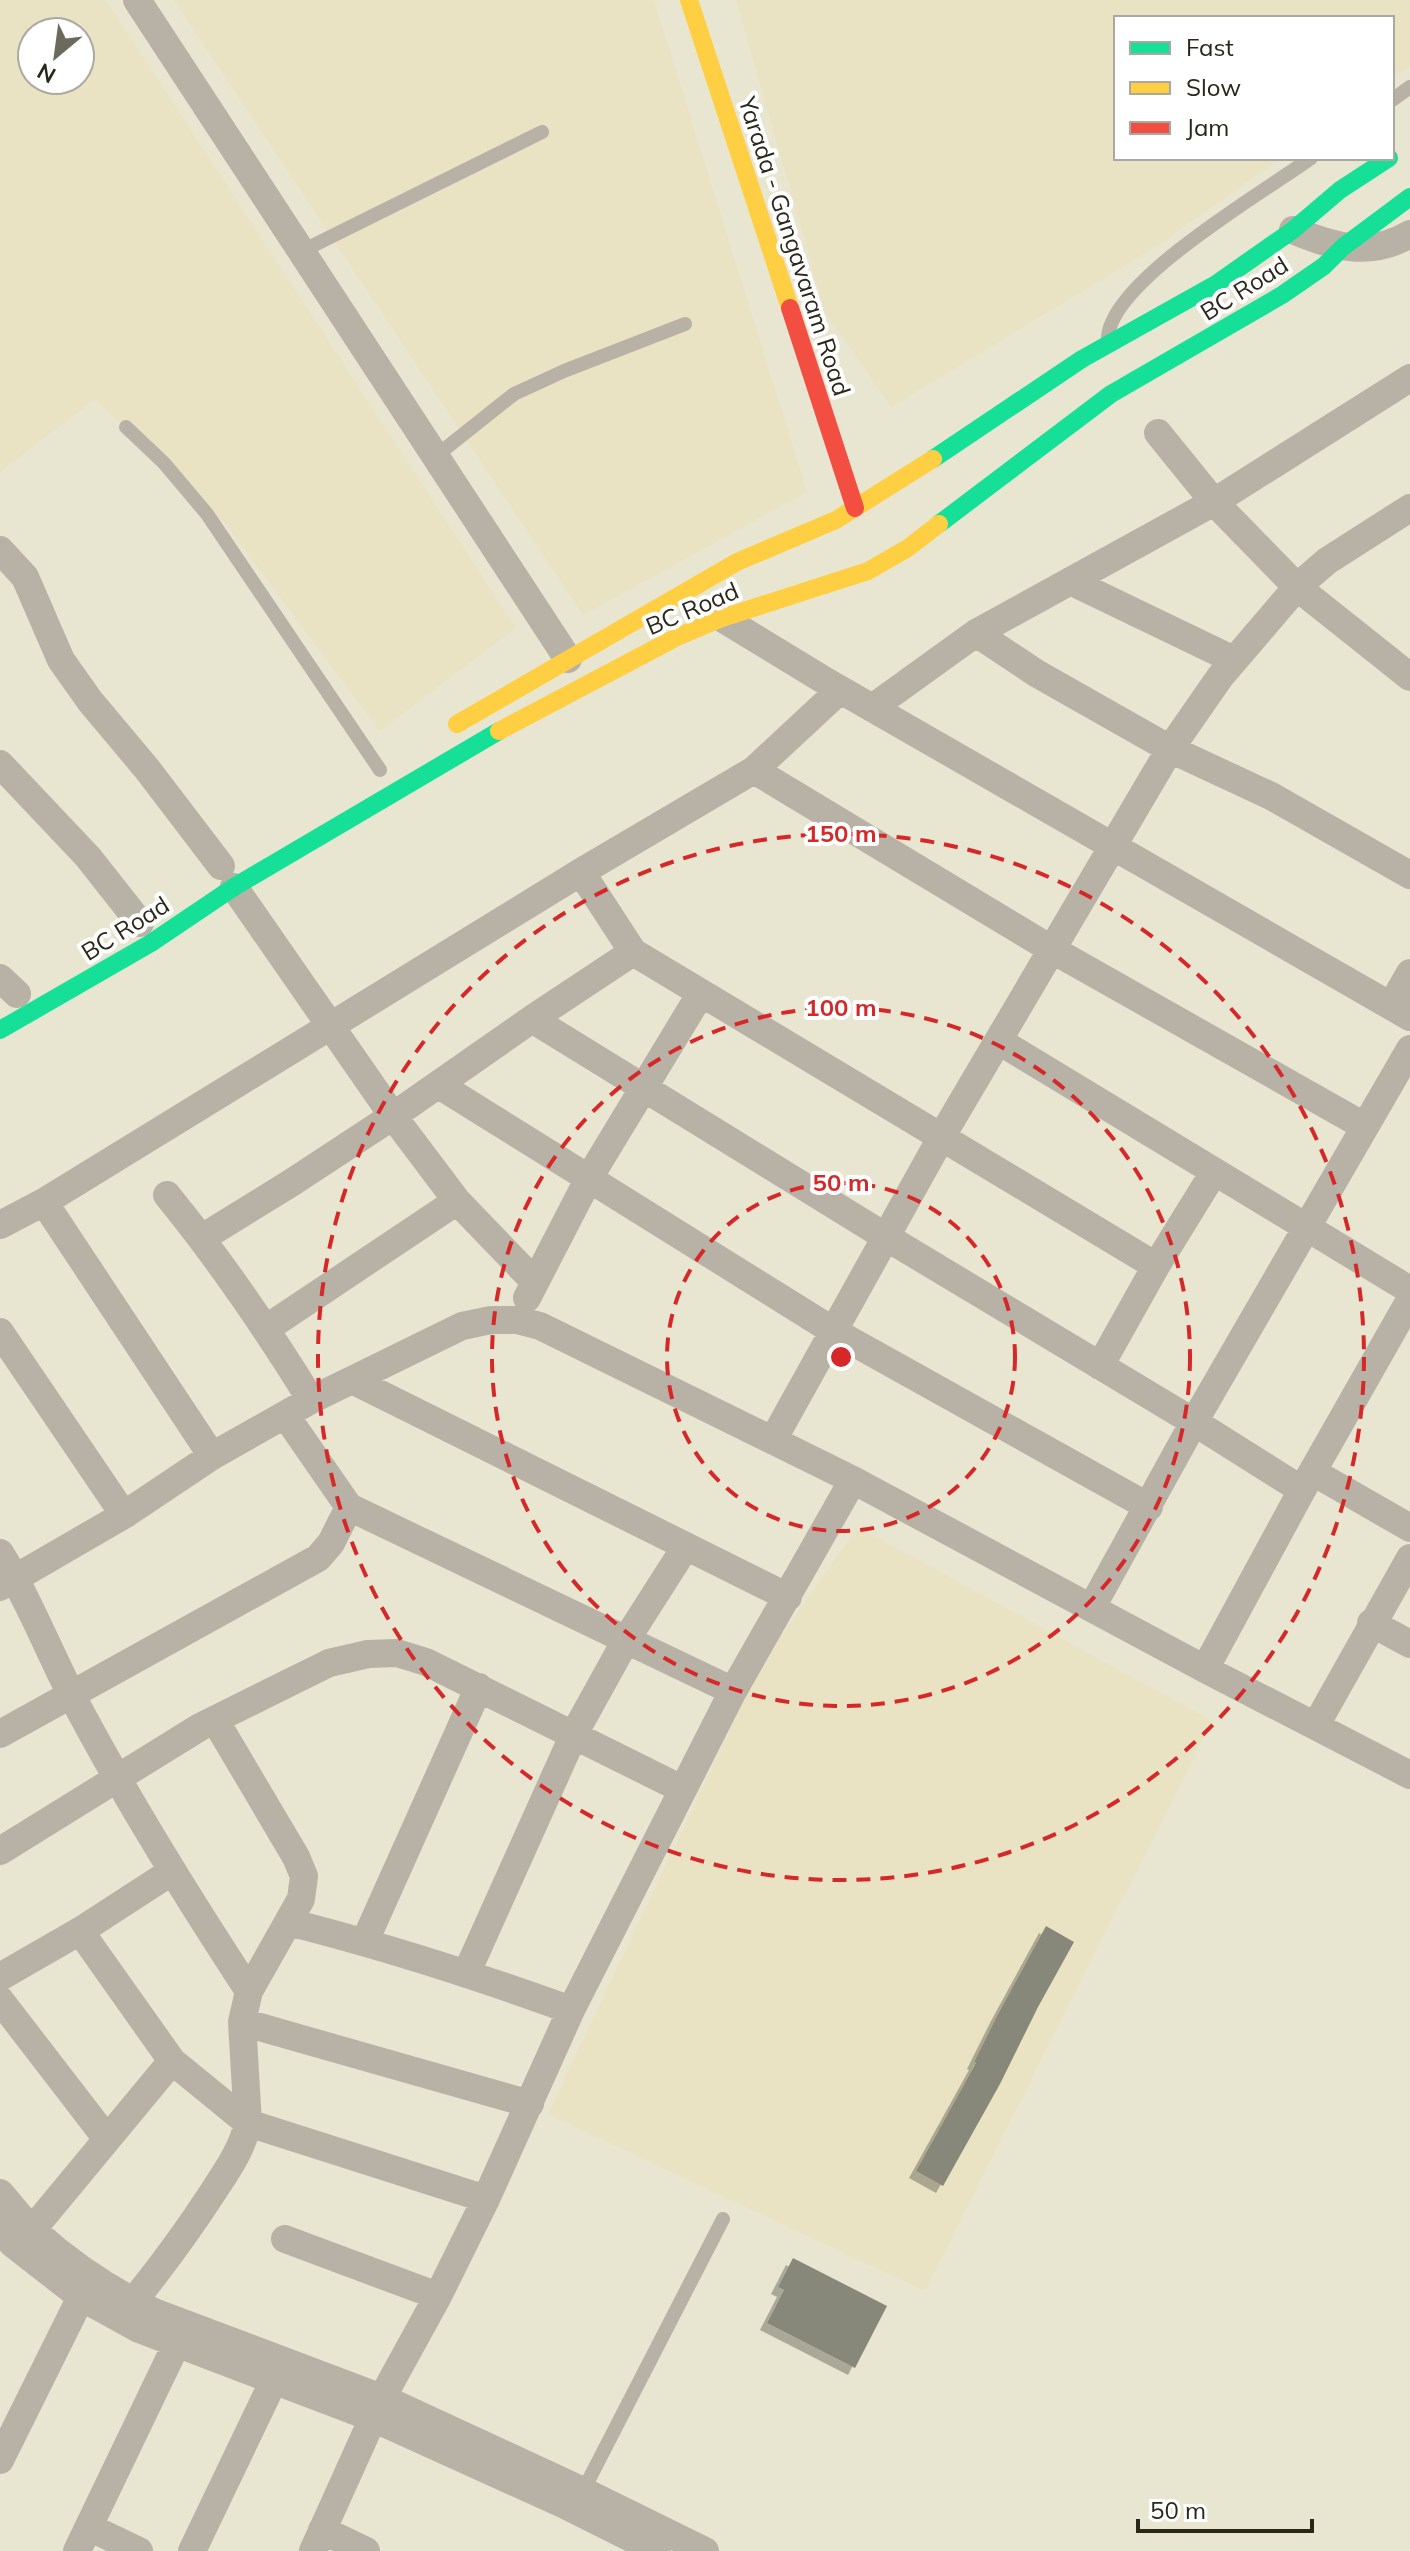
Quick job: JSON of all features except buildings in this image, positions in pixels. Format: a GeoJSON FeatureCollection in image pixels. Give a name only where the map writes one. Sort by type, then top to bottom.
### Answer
{"type":"FeatureCollection","features":[{"type":"Feature","properties":{"kind":"street"},"geometry":{"type":"LineString","coordinates":[[137,0],[568,659]]}},
{"type":"Feature","properties":{"kind":"street","name":"Yarada - Gangavaram Road"},"geometry":{"type":"LineString","coordinates":[[689,0],[855,508]]}},
{"type":"Feature","properties":{"kind":"street"},"geometry":{"type":"LineString","coordinates":[[444,731],[737,562],[836,520],[880,494],[1107,345],[1216,284],[1293,230],[1340,190],[1386,160]]}},
{"type":"Feature","properties":{"kind":"street","name":"BC Road"},"geometry":{"type":"LineString","coordinates":[[0,1030],[151,943],[224,872],[677,637],[861,567],[907,539],[1111,394],[1282,295],[1324,266],[1343,247],[1410,197]]}},
{"type":"Feature","properties":{"kind":"street"},"geometry":{"type":"LineString","coordinates":[[1293,230],[1343,247],[1370,249],[1392,245],[1410,234]]}},
{"type":"Feature","properties":{"kind":"street"},"geometry":{"type":"LineString","coordinates":[[872,708],[976,633],[1214,502],[1410,378]]}},
{"type":"Feature","properties":{"kind":"street"},"geometry":{"type":"LineString","coordinates":[[1158,433],[1214,502],[1297,587],[1410,677]]}},
{"type":"Feature","properties":{"kind":"street"},"geometry":{"type":"LineString","coordinates":[[880,494],[894,509]]}},
{"type":"Feature","properties":{"kind":"street"},"geometry":{"type":"LineString","coordinates":[[773,1440],[942,1136],[1170,749],[1234,660],[1297,587],[1327,561],[1410,508]]}},
{"type":"Feature","properties":{"kind":"street"},"geometry":{"type":"LineString","coordinates":[[836,520],[841,542]]}},
{"type":"Feature","properties":{"kind":"street"},"geometry":{"type":"LineString","coordinates":[[0,550],[25,577],[68,671],[224,872],[393,1116],[457,1201],[535,1282]]}},
{"type":"Feature","properties":{"kind":"street"},"geometry":{"type":"LineString","coordinates":[[1070,581],[1234,660]]}},
{"type":"Feature","properties":{"kind":"street"},"geometry":{"type":"LineString","coordinates":[[722,618],[840,690],[1401,1011],[1410,973]]}},
{"type":"Feature","properties":{"kind":"street"},"geometry":{"type":"LineString","coordinates":[[976,633],[1036,673],[1170,749],[1271,796],[1410,875]]}},
{"type":"Feature","properties":{"kind":"street"},"geometry":{"type":"LineString","coordinates":[[0,1225],[44,1202],[581,872],[754,770],[840,690]]}},
{"type":"Feature","properties":{"kind":"street"},"geometry":{"type":"LineString","coordinates":[[0,764],[88,857],[140,923]]}},
{"type":"Feature","properties":{"kind":"street"},"geometry":{"type":"LineString","coordinates":[[754,770],[1051,949],[1364,1126]]}},
{"type":"Feature","properties":{"kind":"street"},"geometry":{"type":"LineString","coordinates":[[581,872],[633,952],[1156,1266]]}},
{"type":"Feature","properties":{"kind":"street"},"geometry":{"type":"LineString","coordinates":[[202,1238],[393,1116],[633,952]]}},
{"type":"Feature","properties":{"kind":"street"},"geometry":{"type":"LineString","coordinates":[[517,1320],[589,1178],[701,993]]}},
{"type":"Feature","properties":{"kind":"street"},"geometry":{"type":"LineString","coordinates":[[532,1019],[1194,1422],[1307,1481],[1410,1528]]}},
{"type":"Feature","properties":{"kind":"street"},"geometry":{"type":"LineString","coordinates":[[999,1041],[1305,1228],[1409,1302],[1205,1669]]}},
{"type":"Feature","properties":{"kind":"street"},"geometry":{"type":"LineString","coordinates":[[1092,1607],[1194,1422],[1410,1049]]}},
{"type":"Feature","properties":{"kind":"street"},"geometry":{"type":"LineString","coordinates":[[439,1085],[835,1332],[1149,1507]]}},
{"type":"Feature","properties":{"kind":"street"},"geometry":{"type":"LineString","coordinates":[[1100,1366],[1214,1172]]}},
{"type":"Feature","properties":{"kind":"street"},"geometry":{"type":"LineString","coordinates":[[167,1195],[267,1328],[311,1400]]}},
{"type":"Feature","properties":{"kind":"street"},"geometry":{"type":"LineString","coordinates":[[267,1328],[457,1201]]}},
{"type":"Feature","properties":{"kind":"street"},"geometry":{"type":"LineString","coordinates":[[44,1202],[212,1456]]}},
{"type":"Feature","properties":{"kind":"street"},"geometry":{"type":"LineString","coordinates":[[8,1583],[124,1515],[212,1456],[311,1400],[462,1326],[491,1320],[517,1320],[540,1326],[853,1480],[1410,1775]]}},
{"type":"Feature","properties":{"kind":"street"},"geometry":{"type":"LineString","coordinates":[[2,1340],[124,1515]]}},
{"type":"Feature","properties":{"kind":"street"},"geometry":{"type":"LineString","coordinates":[[352,1380],[788,1597]]}},
{"type":"Feature","properties":{"kind":"street"},"geometry":{"type":"LineString","coordinates":[[286,1416],[349,1507],[733,1691]]}},
{"type":"Feature","properties":{"kind":"street"},"geometry":{"type":"LineString","coordinates":[[366,2551],[318,2540],[378,2408],[486,2199],[571,2010],[682,1789],[733,1691],[853,1480]]}},
{"type":"Feature","properties":{"kind":"street"},"geometry":{"type":"LineString","coordinates":[[0,1734],[318,1558],[331,1543],[349,1507]]}},
{"type":"Feature","properties":{"kind":"street"},"geometry":{"type":"LineString","coordinates":[[467,1972],[574,1734],[626,1640],[686,1546]]}},
{"type":"Feature","properties":{"kind":"street"},"geometry":{"type":"LineString","coordinates":[[0,1553],[8,1583],[118,1779],[171,1872],[249,1991]]}},
{"type":"Feature","properties":{"kind":"street"},"geometry":{"type":"LineString","coordinates":[[1316,1725],[1410,1558]]}},
{"type":"Feature","properties":{"kind":"street"},"geometry":{"type":"LineString","coordinates":[[1371,1623],[1410,1644]]}},
{"type":"Feature","properties":{"kind":"street"},"geometry":{"type":"LineString","coordinates":[[0,1851],[215,1720],[329,1663],[368,1654],[397,1653],[426,1662],[682,1789]]}},
{"type":"Feature","properties":{"kind":"street"},"geometry":{"type":"LineString","coordinates":[[365,1941],[479,1687]]}},
{"type":"Feature","properties":{"kind":"street"},"geometry":{"type":"LineString","coordinates":[[133,2302],[180,2242],[234,2160],[248,2123],[242,2022],[249,1991],[301,1899],[304,1876],[296,1857],[215,1720]]}},
{"type":"Feature","properties":{"kind":"street"},"geometry":{"type":"LineString","coordinates":[[0,1977],[80,1931],[171,1872]]}},
{"type":"Feature","properties":{"kind":"street"},"geometry":{"type":"LineString","coordinates":[[288,1922],[365,1941],[467,1972],[571,2010]]}},
{"type":"Feature","properties":{"kind":"street"},"geometry":{"type":"LineString","coordinates":[[80,1931],[172,2061],[248,2123],[486,2199]]}},
{"type":"Feature","properties":{"kind":"street"},"geometry":{"type":"LineString","coordinates":[[0,2000],[107,2139]]}},
{"type":"Feature","properties":{"kind":"street"},"geometry":{"type":"LineString","coordinates":[[242,2022],[530,2104]]}},
{"type":"Feature","properties":{"kind":"street"},"geometry":{"type":"LineString","coordinates":[[32,2230],[172,2061]]}},
{"type":"Feature","properties":{"kind":"street"},"geometry":{"type":"LineString","coordinates":[[0,2193],[32,2230],[99,2281],[133,2302],[378,2408],[583,2491],[705,2551]]}},
{"type":"Feature","properties":{"kind":"street"},"geometry":{"type":"LineString","coordinates":[[0,2229],[13,2244],[81,2297],[139,2329],[274,2380],[378,2408],[657,2551]]}},
{"type":"Feature","properties":{"kind":"street"},"geometry":{"type":"LineString","coordinates":[[285,2239],[438,2296]]}},
{"type":"Feature","properties":{"kind":"street"},"geometry":{"type":"LineString","coordinates":[[0,2460],[81,2297]]}},
{"type":"Feature","properties":{"kind":"street"},"geometry":{"type":"LineString","coordinates":[[139,2551],[83,2539],[177,2343]]}},
{"type":"Feature","properties":{"kind":"street"},"geometry":{"type":"LineString","coordinates":[[192,2551],[274,2380]]}},
{"type":"Feature","properties":{"kind":"lane"},"geometry":{"type":"LineString","coordinates":[[302,251],[542,132]]}},
{"type":"Feature","properties":{"kind":"lane"},"geometry":{"type":"LineString","coordinates":[[1107,345],[1108,326],[1115,312],[1140,283],[1189,243],[1308,160]]}},
{"type":"Feature","properties":{"kind":"lane"},"geometry":{"type":"LineString","coordinates":[[436,456],[514,394],[685,324]]}},
{"type":"Feature","properties":{"kind":"lane"},"geometry":{"type":"LineString","coordinates":[[126,427],[164,463],[207,514],[380,770]]}},
{"type":"Feature","properties":{"kind":"lane"},"geometry":{"type":"LineString","coordinates":[[583,2491],[723,2219]]}},
{"type":"Feature","properties":{"kind":"shaded area"},"geometry":{"type":"Polygon","coordinates":[[[0,0],[106,0],[516,628],[380,731],[224,522],[95,399],[0,472],[0,0]]]}},
{"type":"Feature","properties":{"kind":"shaded area"},"geometry":{"type":"Polygon","coordinates":[[[174,0],[654,0],[807,492],[583,615],[174,0]]]}},
{"type":"Feature","properties":{"kind":"shaded area"},"geometry":{"type":"Polygon","coordinates":[[[736,0],[1410,0],[1410,67],[1394,78],[1394,16],[1114,16],[1114,160],[1278,160],[1157,246],[891,407],[825,312],[736,0]]]}},
{"type":"Feature","properties":{"kind":"shaded area"},"geometry":{"type":"Polygon","coordinates":[[[858,1527],[1212,1721],[925,2291],[548,2114],[760,1666],[858,1527]]]}},
{"type":"Feature","properties":{"kind":"traffic: fast"},"geometry":{"type":"LineString","coordinates":[[933,459],[1082,359],[1216,284],[1293,230],[1340,190],[1386,160]]}},
{"type":"Feature","properties":{"kind":"traffic: fast"},"geometry":{"type":"LineString","coordinates":[[939,524],[1111,394],[1282,295],[1324,266],[1343,247],[1410,197]]}},
{"type":"Feature","properties":{"kind":"traffic: fast"},"geometry":{"type":"LineString","coordinates":[[0,1030],[151,943],[234,887],[499,731]]}},
{"type":"Feature","properties":{"kind":"traffic: slow"},"geometry":{"type":"LineString","coordinates":[[689,0],[790,308]]}},
{"type":"Feature","properties":{"kind":"traffic: slow"},"geometry":{"type":"LineString","coordinates":[[457,724],[737,562],[836,520],[933,459]]}},
{"type":"Feature","properties":{"kind":"traffic: slow"},"geometry":{"type":"LineString","coordinates":[[499,731],[677,637],[722,618],[868,571],[908,548],[939,524]]}},
{"type":"Feature","properties":{"kind":"traffic: jam"},"geometry":{"type":"LineString","coordinates":[[790,308],[855,508]]}}]}
